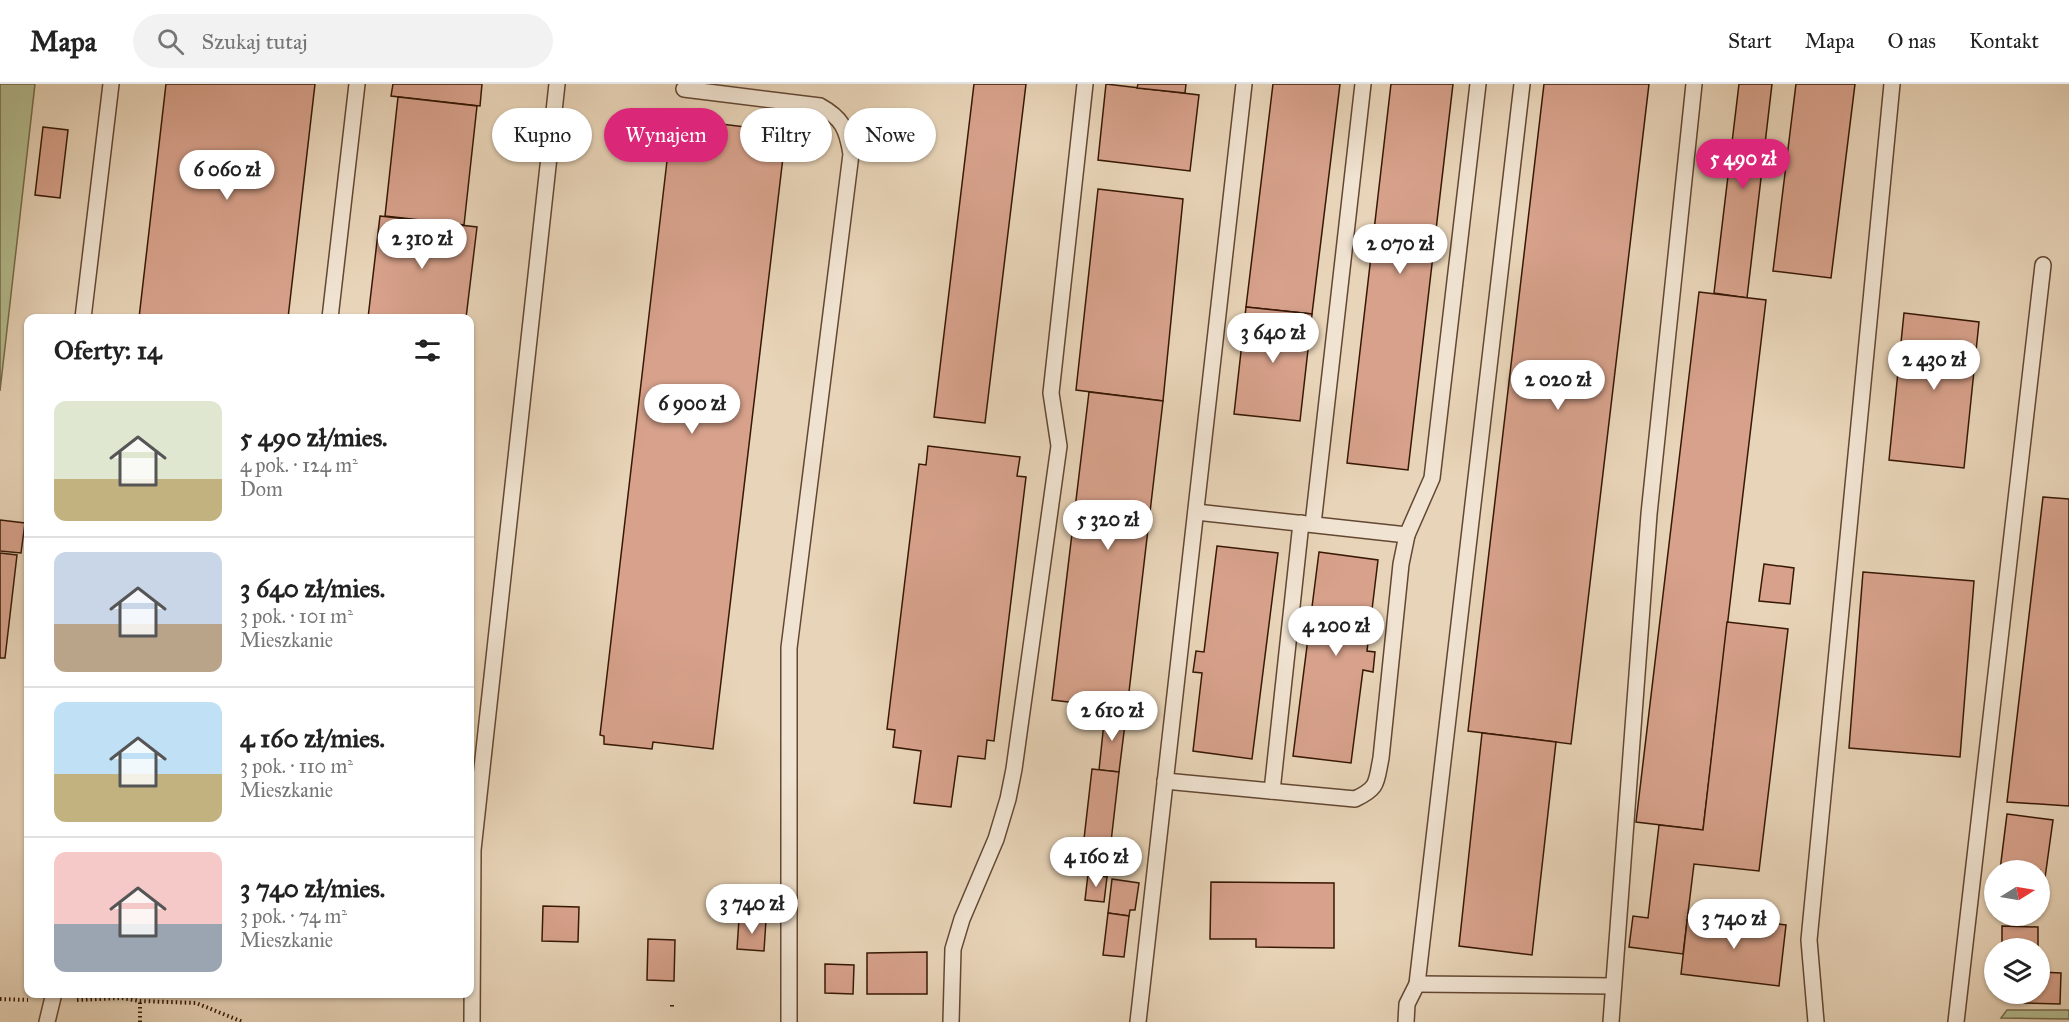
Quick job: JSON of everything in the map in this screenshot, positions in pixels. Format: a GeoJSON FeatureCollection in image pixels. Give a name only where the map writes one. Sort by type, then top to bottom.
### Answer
{"type":"FeatureCollection","features":[{"type":"Feature","properties":{"kind":"lane"},"geometry":{"type":"LineString","coordinates":[[83,314],[111,84]]}},
{"type":"Feature","properties":{"kind":"lane"},"geometry":{"type":"LineString","coordinates":[[330,314],[357,84]]}},
{"type":"Feature","properties":{"kind":"lane"},"geometry":{"type":"LineString","coordinates":[[474,828],[557,84]]}},
{"type":"Feature","properties":{"kind":"lane"},"geometry":{"type":"LineString","coordinates":[[951,1022],[953,949],[962,919],[996,839],[1014,769],[1059,446],[1051,393],[1085,84]]}},
{"type":"Feature","properties":{"kind":"lane"},"geometry":{"type":"LineString","coordinates":[[1138,1022],[1244,84]]}},
{"type":"Feature","properties":{"kind":"lane"},"geometry":{"type":"LineString","coordinates":[[1272,791],[1363,84]]}},
{"type":"Feature","properties":{"kind":"lane"},"geometry":{"type":"LineString","coordinates":[[1165,781],[1355,800],[1370,793],[1377,781],[1401,564],[1407,535],[1432,478],[1478,84]]}},
{"type":"Feature","properties":{"kind":"lane"},"geometry":{"type":"LineString","coordinates":[[1406,1022],[1407,1004],[1417,984],[1522,84]]}},
{"type":"Feature","properties":{"kind":"lane"},"geometry":{"type":"LineString","coordinates":[[1611,1022],[1648,513],[1694,84]]}},
{"type":"Feature","properties":{"kind":"lane"},"geometry":{"type":"LineString","coordinates":[[1816,1022],[1809,940],[1892,84]]}},
{"type":"Feature","properties":{"kind":"lane"},"geometry":{"type":"LineString","coordinates":[[684,89],[820,105],[835,114],[848,134],[850,154],[790,639],[789,1022]]}},
{"type":"Feature","properties":{"kind":"lane"},"geometry":{"type":"LineString","coordinates":[[1956,1022],[2043,265]]}},
{"type":"Feature","properties":{"kind":"lane"},"geometry":{"type":"LineString","coordinates":[[1196,512],[1407,535]]}},
{"type":"Feature","properties":{"kind":"lane"},"geometry":{"type":"LineString","coordinates":[[1417,984],[1612,986]]}},
{"type":"Feature","properties":{"kind":"lane"},"geometry":{"type":"LineString","coordinates":[[47,1022],[53,998]]}},
{"type":"Feature","properties":{"kind":"lane"},"geometry":{"type":"LineString","coordinates":[[472,998],[472,1022]]}},
{"type":"Feature","properties":{"kind":"path"},"geometry":{"type":"LineString","coordinates":[[0,999],[24,998]]}},
{"type":"Feature","properties":{"kind":"path"},"geometry":{"type":"LineString","coordinates":[[77,998],[101,1000],[121,998],[196,1003],[243,1022]]}},
{"type":"Feature","properties":{"kind":"path"},"geometry":{"type":"LineString","coordinates":[[140,1001],[140,1022]]}},
{"type":"Feature","properties":{"kind":"green space"},"geometry":{"type":"Polygon","coordinates":[[[0,84],[35,84],[0,391],[0,84]]]}},
{"type":"Feature","properties":{"kind":"green space"},"geometry":{"type":"Polygon","coordinates":[[[2007,1010],[2069,1010],[2069,1019],[2001,1018],[2007,1010]]]}},
{"type":"Feature","properties":{"kind":"building"},"geometry":{"type":"Polygon","coordinates":[[[166,84],[315,84],[288,314],[139,314],[166,84]]]}},
{"type":"Feature","properties":{"kind":"building"},"geometry":{"type":"Polygon","coordinates":[[[393,84],[482,84],[480,106],[391,96],[393,84]]]}},
{"type":"Feature","properties":{"kind":"building"},"geometry":{"type":"Polygon","coordinates":[[[974,84],[1026,84],[985,423],[934,417],[974,84]]]}},
{"type":"Feature","properties":{"kind":"building"},"geometry":{"type":"Polygon","coordinates":[[[1106,84],[1199,95],[1190,171],[1098,160],[1106,84]]]}},
{"type":"Feature","properties":{"kind":"building"},"geometry":{"type":"Polygon","coordinates":[[[1138,84],[1186,84],[1185,93],[1137,88],[1138,84]]]}},
{"type":"Feature","properties":{"kind":"building"},"geometry":{"type":"Polygon","coordinates":[[[1273,84],[1340,84],[1312,314],[1246,307],[1273,84]]]}},
{"type":"Feature","properties":{"kind":"building"},"geometry":{"type":"Polygon","coordinates":[[[1391,84],[1453,84],[1408,470],[1347,463],[1391,84]]]}},
{"type":"Feature","properties":{"kind":"building"},"geometry":{"type":"Polygon","coordinates":[[[1544,84],[1649,84],[1571,744],[1468,731],[1544,84]]]}},
{"type":"Feature","properties":{"kind":"building"},"geometry":{"type":"Polygon","coordinates":[[[1739,84],[1772,84],[1747,298],[1714,293],[1739,84]]]}},
{"type":"Feature","properties":{"kind":"building"},"geometry":{"type":"Polygon","coordinates":[[[1796,84],[1855,84],[1831,278],[1773,271],[1796,84]]]}},
{"type":"Feature","properties":{"kind":"building"},"geometry":{"type":"Polygon","coordinates":[[[398,97],[477,106],[464,225],[385,216],[398,97]]]}},
{"type":"Feature","properties":{"kind":"building"},"geometry":{"type":"Polygon","coordinates":[[[728,125],[740,126],[740,162],[782,162],[713,749],[653,742],[652,749],[604,744],[604,736],[600,735],[667,162],[728,162],[728,125]]]}},
{"type":"Feature","properties":{"kind":"building"},"geometry":{"type":"Polygon","coordinates":[[[43,127],[68,130],[60,198],[35,195],[43,127]]]}},
{"type":"Feature","properties":{"kind":"building"},"geometry":{"type":"Polygon","coordinates":[[[1098,189],[1183,199],[1163,401],[1076,390],[1098,189]]]}},
{"type":"Feature","properties":{"kind":"building"},"geometry":{"type":"Polygon","coordinates":[[[380,216],[477,227],[466,314],[368,314],[380,216]]]}},
{"type":"Feature","properties":{"kind":"building"},"geometry":{"type":"Polygon","coordinates":[[[1699,292],[1766,300],[1703,830],[1636,822],[1699,292]]]}},
{"type":"Feature","properties":{"kind":"building"},"geometry":{"type":"Polygon","coordinates":[[[1246,307],[1312,314],[1300,421],[1234,414],[1246,307]]]}},
{"type":"Feature","properties":{"kind":"building"},"geometry":{"type":"Polygon","coordinates":[[[1904,313],[1979,322],[1964,468],[1889,460],[1904,313]]]}},
{"type":"Feature","properties":{"kind":"building"},"geometry":{"type":"Polygon","coordinates":[[[1089,392],[1163,401],[1127,709],[1052,700],[1089,392]]]}},
{"type":"Feature","properties":{"kind":"building"},"geometry":{"type":"Polygon","coordinates":[[[928,446],[1020,457],[1017,476],[1026,477],[994,741],[987,740],[985,759],[958,756],[951,807],[914,803],[921,751],[893,747],[895,730],[887,729],[919,464],[926,465],[928,446]]]}},
{"type":"Feature","properties":{"kind":"building"},"geometry":{"type":"Polygon","coordinates":[[[2043,497],[2069,499],[2069,806],[2007,802],[2043,497]]]}},
{"type":"Feature","properties":{"kind":"building"},"geometry":{"type":"Polygon","coordinates":[[[0,520],[24,523],[21,553],[0,551],[0,520]]]}},
{"type":"Feature","properties":{"kind":"building"},"geometry":{"type":"Polygon","coordinates":[[[1217,546],[1278,553],[1252,759],[1193,751],[1202,673],[1193,672],[1196,651],[1204,652],[1217,546]]]}},
{"type":"Feature","properties":{"kind":"building"},"geometry":{"type":"Polygon","coordinates":[[[1319,552],[1378,560],[1367,651],[1375,652],[1373,672],[1363,670],[1351,763],[1293,756],[1319,552]]]}},
{"type":"Feature","properties":{"kind":"building"},"geometry":{"type":"Polygon","coordinates":[[[0,553],[17,555],[5,658],[0,658],[0,553]]]}},
{"type":"Feature","properties":{"kind":"building"},"geometry":{"type":"Polygon","coordinates":[[[1764,564],[1794,568],[1790,604],[1759,601],[1764,564]]]}},
{"type":"Feature","properties":{"kind":"building"},"geometry":{"type":"Polygon","coordinates":[[[1863,572],[1974,581],[1960,757],[1849,748],[1863,572]]]}},
{"type":"Feature","properties":{"kind":"building"},"geometry":{"type":"Polygon","coordinates":[[[1727,622],[1788,629],[1759,871],[1694,864],[1683,954],[1629,947],[1633,916],[1648,918],[1659,825],[1703,830],[1727,622]]]}},
{"type":"Feature","properties":{"kind":"building"},"geometry":{"type":"Polygon","coordinates":[[[1105,713],[1126,716],[1119,772],[1099,770],[1105,713]]]}},
{"type":"Feature","properties":{"kind":"building"},"geometry":{"type":"Polygon","coordinates":[[[1482,733],[1556,742],[1532,955],[1459,946],[1482,733]]]}},
{"type":"Feature","properties":{"kind":"building"},"geometry":{"type":"Polygon","coordinates":[[[1092,769],[1119,772],[1107,877],[1080,874],[1092,769]]]}},
{"type":"Feature","properties":{"kind":"building"},"geometry":{"type":"Polygon","coordinates":[[[2007,814],[2053,820],[2047,860],[2001,860],[2007,814]]]}},
{"type":"Feature","properties":{"kind":"building"},"geometry":{"type":"Polygon","coordinates":[[[1088,874],[1107,877],[1104,902],[1085,900],[1088,874]]]}},
{"type":"Feature","properties":{"kind":"building"},"geometry":{"type":"Polygon","coordinates":[[[1112,879],[1139,883],[1135,910],[1130,910],[1129,916],[1108,913],[1112,879]]]}},
{"type":"Feature","properties":{"kind":"building"},"geometry":{"type":"Polygon","coordinates":[[[1211,882],[1334,883],[1334,948],[1256,947],[1256,939],[1210,939],[1211,882]]]}},
{"type":"Feature","properties":{"kind":"building"},"geometry":{"type":"Polygon","coordinates":[[[543,906],[579,907],[578,942],[542,941],[543,906]]]}},
{"type":"Feature","properties":{"kind":"building"},"geometry":{"type":"Polygon","coordinates":[[[1108,913],[1129,916],[1124,957],[1103,955],[1108,913]]]}},
{"type":"Feature","properties":{"kind":"building"},"geometry":{"type":"Polygon","coordinates":[[[1688,913],[1786,925],[1779,986],[1681,974],[1688,913]]]}},
{"type":"Feature","properties":{"kind":"building"},"geometry":{"type":"Polygon","coordinates":[[[739,919],[766,920],[764,951],[737,949],[739,919]]]}},
{"type":"Feature","properties":{"kind":"building"},"geometry":{"type":"Polygon","coordinates":[[[2002,926],[2038,927],[2038,938],[2002,938],[2002,926]]]}},
{"type":"Feature","properties":{"kind":"building"},"geometry":{"type":"Polygon","coordinates":[[[648,939],[675,940],[674,981],[647,980],[648,939]]]}},
{"type":"Feature","properties":{"kind":"building"},"geometry":{"type":"Polygon","coordinates":[[[927,952],[927,994],[867,994],[867,953],[927,952]]]}},
{"type":"Feature","properties":{"kind":"building"},"geometry":{"type":"Polygon","coordinates":[[[825,964],[854,965],[853,994],[825,993],[825,964]]]}},
{"type":"Feature","properties":{"kind":"building"},"geometry":{"type":"Polygon","coordinates":[[[2050,972],[2061,973],[2060,1004],[2050,1004],[2050,972]]]}}]}
